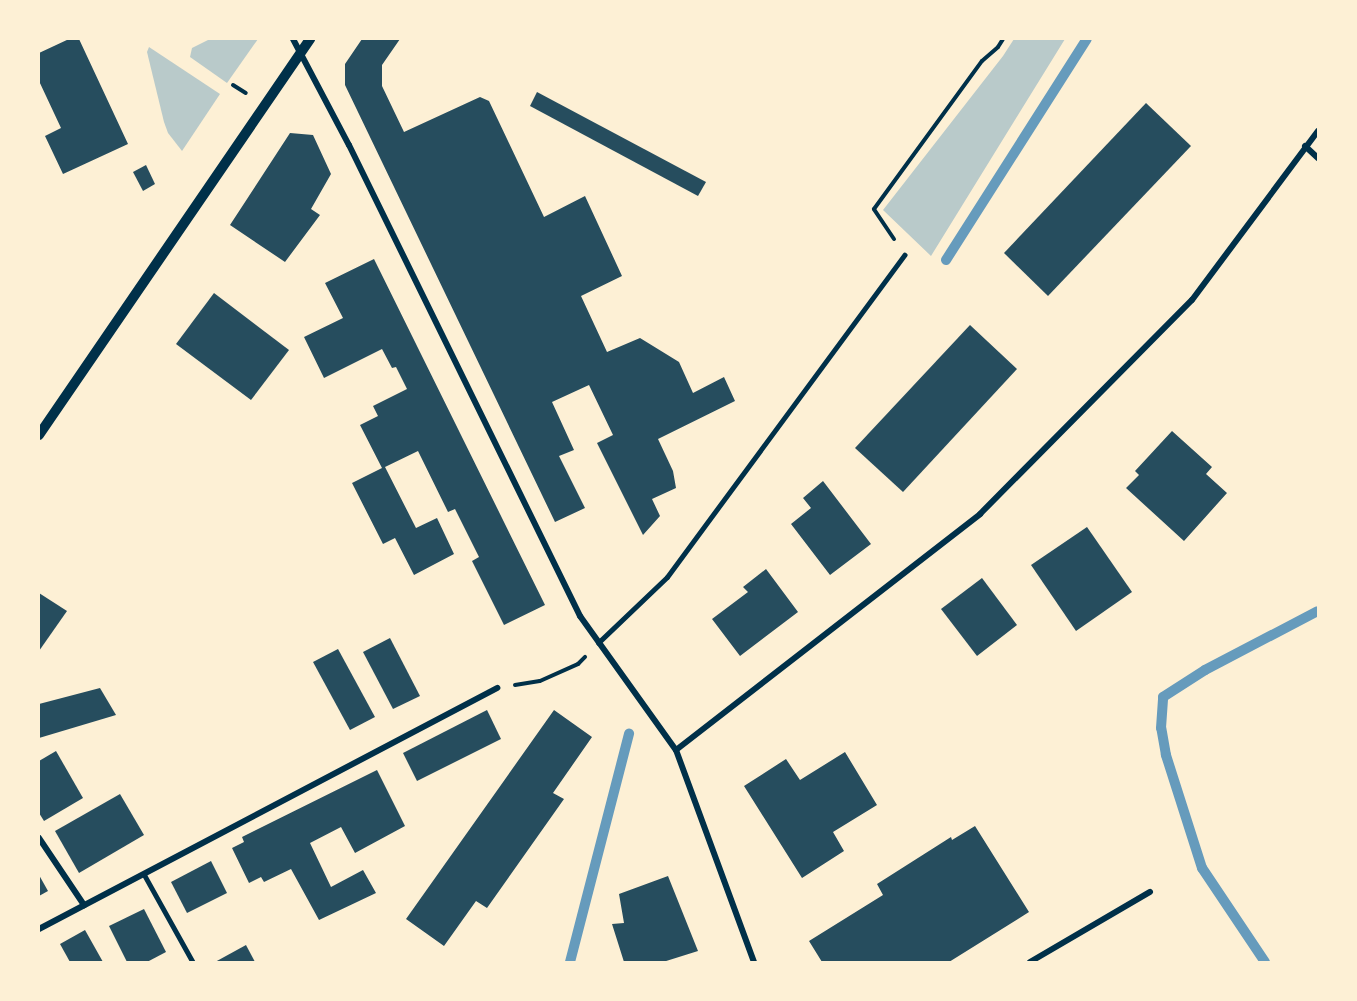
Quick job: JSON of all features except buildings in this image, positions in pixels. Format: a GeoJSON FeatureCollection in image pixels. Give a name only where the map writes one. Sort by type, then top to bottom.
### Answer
{"type":"FeatureCollection","features":[{"type":"Feature","properties":{"kind":"street"},"geometry":{"type":"LineString","coordinates":[[293,39],[523,499],[563,584],[598,643],[676,750],[754,962]]}},
{"type":"Feature","properties":{"kind":"street"},"geometry":{"type":"LineString","coordinates":[[39,435],[310,39]]}},
{"type":"Feature","properties":{"kind":"street"},"geometry":{"type":"LineString","coordinates":[[676,750],[980,514],[1192,300],[1318,131]]}},
{"type":"Feature","properties":{"kind":"street"},"geometry":{"type":"LineString","coordinates":[[1305,146],[1318,158]]}},
{"type":"Feature","properties":{"kind":"street"},"geometry":{"type":"LineString","coordinates":[[39,929],[496,688]]}},
{"type":"Feature","properties":{"kind":"street"},"geometry":{"type":"LineString","coordinates":[[39,838],[84,905]]}},
{"type":"Feature","properties":{"kind":"street"},"geometry":{"type":"LineString","coordinates":[[1030,962],[1150,892]]}},
{"type":"Feature","properties":{"kind":"lane"},"geometry":{"type":"LineString","coordinates":[[598,643],[667,578],[904,255]]}},
{"type":"Feature","properties":{"kind":"lane"},"geometry":{"type":"LineString","coordinates":[[144,874],[193,962]]}},
{"type":"Feature","properties":{"kind":"path"},"geometry":{"type":"LineString","coordinates":[[904,255],[873,209],[981,61],[1004,39]]}},
{"type":"Feature","properties":{"kind":"path"},"geometry":{"type":"LineString","coordinates":[[496,688],[540,681],[578,664],[598,643]]}},
{"type":"Feature","properties":{"kind":"shaded area"},"geometry":{"type":"Polygon","coordinates":[[[210,39],[258,39],[227,83],[190,57],[192,48],[210,39]]]}},
{"type":"Feature","properties":{"kind":"shaded area"},"geometry":{"type":"Polygon","coordinates":[[[1014,39],[1065,39],[931,256],[883,210],[1014,39]]]}},
{"type":"Feature","properties":{"kind":"shaded area"},"geometry":{"type":"Polygon","coordinates":[[[149,47],[220,94],[182,151],[168,133],[164,122],[147,52],[149,47]]]}},
{"type":"Feature","properties":{"kind":"waterway"},"geometry":{"type":"LineString","coordinates":[[946,260],[1087,39]]}},
{"type":"Feature","properties":{"kind":"waterway"},"geometry":{"type":"LineString","coordinates":[[1265,962],[1202,868],[1166,755],[1161,728],[1163,697],[1205,670],[1318,611]]}},
{"type":"Feature","properties":{"kind":"waterway"},"geometry":{"type":"LineString","coordinates":[[570,962],[629,734]]}}]}
